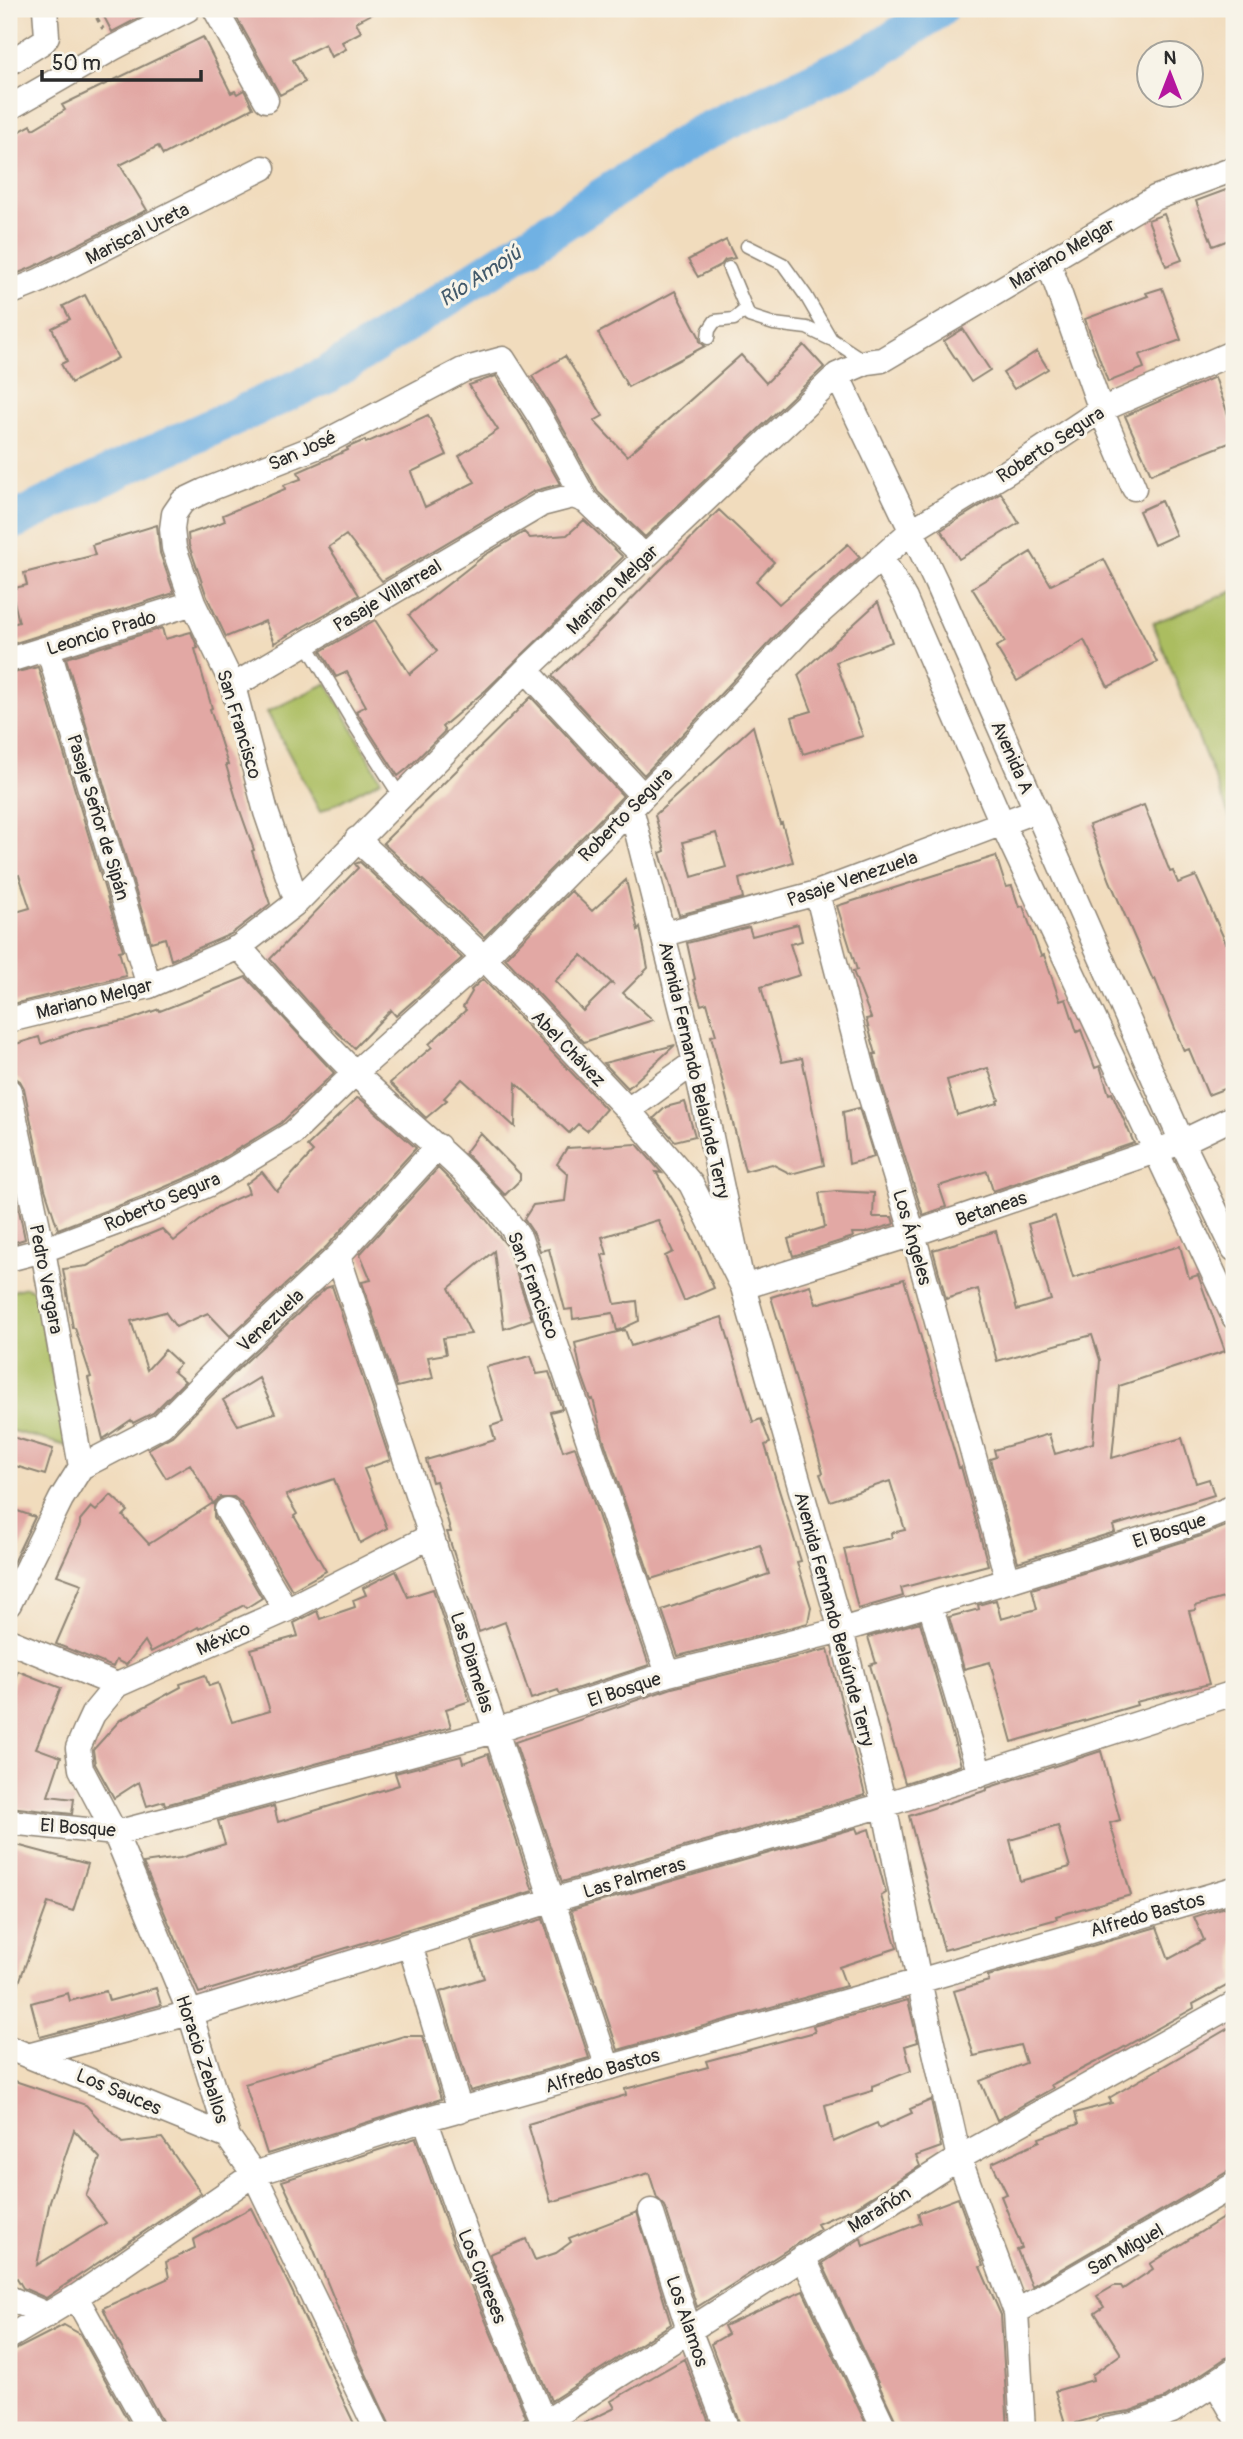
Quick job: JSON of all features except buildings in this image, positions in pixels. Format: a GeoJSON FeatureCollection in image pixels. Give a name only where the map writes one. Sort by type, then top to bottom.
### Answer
{"type":"FeatureCollection","features":[{"type":"Feature","properties":{"kind":"street"},"geometry":{"type":"LineString","coordinates":[[9,63],[44,41],[47,36],[45,9]]}},
{"type":"Feature","properties":{"kind":"street"},"geometry":{"type":"LineString","coordinates":[[9,108],[113,48],[188,9]]}},
{"type":"Feature","properties":{"kind":"street"},"geometry":{"type":"LineString","coordinates":[[215,9],[266,100]]}},
{"type":"Feature","properties":{"kind":"street","name":"Mariscal Ureta"},"geometry":{"type":"LineString","coordinates":[[9,293],[39,281],[263,168]]}},
{"type":"Feature","properties":{"kind":"street","name":"Mariano Melgar"},"geometry":{"type":"LineString","coordinates":[[9,1020],[149,986],[239,947],[296,902],[526,670],[837,375],[867,362],[882,360],[1155,198],[1234,169]]}},
{"type":"Feature","properties":{"kind":"street"},"geometry":{"type":"LineString","coordinates":[[1048,261],[1101,410],[1134,488]]}},
{"type":"Feature","properties":{"kind":"street","name":"Roberto Segura"},"geometry":{"type":"LineString","coordinates":[[9,1259],[43,1250],[150,1210],[207,1185],[293,1133],[355,1073],[484,958],[673,766],[807,624],[911,531],[1101,410],[1234,352]]}},
{"type":"Feature","properties":{"kind":"street","name":"San José"},"geometry":{"type":"LineString","coordinates":[[174,548],[174,514],[183,501],[316,447],[463,370],[503,359],[540,417],[586,500]]}},
{"type":"Feature","properties":{"kind":"street","name":"Avenida A"},"geometry":{"type":"LineString","coordinates":[[837,375],[936,582],[1182,1142],[1234,1249]]}},
{"type":"Feature","properties":{"kind":"street","name":"Pasaje Villarreal"},"geometry":{"type":"LineString","coordinates":[[233,686],[542,504],[573,496],[586,500]]}},
{"type":"Feature","properties":{"kind":"street"},"geometry":{"type":"LineString","coordinates":[[586,500],[645,557]]}},
{"type":"Feature","properties":{"kind":"street","name":"San Francisco"},"geometry":{"type":"LineString","coordinates":[[174,548],[193,603],[233,686],[267,812],[296,902]]}},
{"type":"Feature","properties":{"kind":"street","name":"Avenida A"},"geometry":{"type":"LineString","coordinates":[[881,557],[905,599],[1002,823],[1234,1317]]}},
{"type":"Feature","properties":{"kind":"street","name":"Leoncio Prado"},"geometry":{"type":"LineString","coordinates":[[9,660],[193,603]]}},
{"type":"Feature","properties":{"kind":"street","name":"Pasaje Señor de Sipán"},"geometry":{"type":"LineString","coordinates":[[48,648],[149,986]]}},
{"type":"Feature","properties":{"kind":"street"},"geometry":{"type":"LineString","coordinates":[[526,670],[637,802]]}},
{"type":"Feature","properties":{"kind":"street","name":"Avenida Fernando Belaúnde Terry"},"geometry":{"type":"LineString","coordinates":[[637,802],[743,1287],[841,1630],[884,1805],[919,1981],[959,2158],[1016,2312],[1023,2430]]}},
{"type":"Feature","properties":{"kind":"street","name":"Pasaje Venezuela"},"geometry":{"type":"LineString","coordinates":[[664,934],[817,893],[1037,810]]}},
{"type":"Feature","properties":{"kind":"street","name":"Abel Chávez"},"geometry":{"type":"LineString","coordinates":[[357,839],[484,958],[628,1110],[691,1184],[743,1287]]}},
{"type":"Feature","properties":{"kind":"street","name":"Los Ángeles"},"geometry":{"type":"LineString","coordinates":[[817,893],[867,1085],[913,1234],[1008,1581]]}},
{"type":"Feature","properties":{"kind":"street","name":"San Francisco"},"geometry":{"type":"LineString","coordinates":[[239,947],[355,1073],[438,1146],[507,1219],[520,1239],[668,1674]]}},
{"type":"Feature","properties":{"kind":"street"},"geometry":{"type":"LineString","coordinates":[[628,1110],[695,1062]]}},
{"type":"Feature","properties":{"kind":"street","name":"Pedro Vergara"},"geometry":{"type":"LineString","coordinates":[[9,1091],[43,1250],[81,1467]]}},
{"type":"Feature","properties":{"kind":"street","name":"Betaneas"},"geometry":{"type":"LineString","coordinates":[[743,1287],[913,1234],[1182,1142],[1234,1117]]}},
{"type":"Feature","properties":{"kind":"street","name":"Venezuela"},"geometry":{"type":"LineString","coordinates":[[81,1467],[162,1425],[228,1358],[338,1256],[438,1146]]}},
{"type":"Feature","properties":{"kind":"street","name":"Las Diamelas"},"geometry":{"type":"LineString","coordinates":[[338,1256],[608,2068]]}},
{"type":"Feature","properties":{"kind":"street"},"geometry":{"type":"LineString","coordinates":[[9,1604],[61,1499],[81,1467]]}},
{"type":"Feature","properties":{"kind":"street","name":"El Bosque"},"geometry":{"type":"LineString","coordinates":[[9,1822],[115,1833],[495,1731],[668,1674],[841,1630],[1008,1581],[1197,1522],[1234,1507]]}},
{"type":"Feature","properties":{"kind":"street"},"geometry":{"type":"LineString","coordinates":[[227,1510],[286,1610]]}},
{"type":"Feature","properties":{"kind":"street","name":"México"},"geometry":{"type":"LineString","coordinates":[[117,1685],[286,1610],[431,1536]]}},
{"type":"Feature","properties":{"kind":"street"},"geometry":{"type":"LineString","coordinates":[[930,1604],[981,1775]]}},
{"type":"Feature","properties":{"kind":"street"},"geometry":{"type":"LineString","coordinates":[[9,1641],[117,1685]]}},
{"type":"Feature","properties":{"kind":"street","name":"Horacio Zeballos"},"geometry":{"type":"LineString","coordinates":[[117,1685],[93,1714],[78,1748],[81,1769],[115,1833],[190,2013],[228,2137],[254,2174],[377,2430]]}},
{"type":"Feature","properties":{"kind":"street","name":"Las Palmeras"},"geometry":{"type":"LineString","coordinates":[[20,2051],[190,2013],[552,1900],[884,1805],[1234,1693]]}},
{"type":"Feature","properties":{"kind":"street","name":"Alfredo Bastos"},"geometry":{"type":"LineString","coordinates":[[9,2337],[76,2297],[254,2174],[425,2119],[919,1981],[1234,1889]]}},
{"type":"Feature","properties":{"kind":"street"},"geometry":{"type":"LineString","coordinates":[[410,1945],[460,2110]]}},
{"type":"Feature","properties":{"kind":"street","name":"Marañón"},"geometry":{"type":"LineString","coordinates":[[541,2428],[959,2158],[1234,2004]]}},
{"type":"Feature","properties":{"kind":"street","name":"Los Sauces"},"geometry":{"type":"LineString","coordinates":[[20,2051],[228,2137]]}},
{"type":"Feature","properties":{"kind":"street","name":"Los Cipreses"},"geometry":{"type":"LineString","coordinates":[[425,2119],[467,2237],[541,2428]]}},
{"type":"Feature","properties":{"kind":"street","name":"San Miguel"},"geometry":{"type":"LineString","coordinates":[[1016,2312],[1234,2185]]}},
{"type":"Feature","properties":{"kind":"street","name":"Los Alamos"},"geometry":{"type":"LineString","coordinates":[[651,2211],[689,2330],[728,2430]]}},
{"type":"Feature","properties":{"kind":"street"},"geometry":{"type":"LineString","coordinates":[[803,2258],[885,2430]]}},
{"type":"Feature","properties":{"kind":"street"},"geometry":{"type":"LineString","coordinates":[[76,2297],[150,2430]]}},
{"type":"Feature","properties":{"kind":"street"},"geometry":{"type":"LineString","coordinates":[[9,2298],[48,2315]]}},
{"type":"Feature","properties":{"kind":"street"},"geometry":{"type":"LineString","coordinates":[[1107,2430],[1134,2425],[1172,2411],[1224,2376],[1234,2415]]}},
{"type":"Feature","properties":{"kind":"lane"},"geometry":{"type":"LineString","coordinates":[[747,246],[783,264],[806,296],[831,340]]}},
{"type":"Feature","properties":{"kind":"lane"},"geometry":{"type":"LineString","coordinates":[[729,268],[749,316],[774,324],[807,328],[867,362]]}},
{"type":"Feature","properties":{"kind":"lane"},"geometry":{"type":"LineString","coordinates":[[708,338],[709,330],[715,321],[734,319],[746,309]]}},
{"type":"Feature","properties":{"kind":"lane"},"geometry":{"type":"LineString","coordinates":[[306,643],[400,796]]}},
{"type":"Feature","properties":{"kind":"green space"},"geometry":{"type":"Polygon","coordinates":[[[1234,591],[1234,828],[1153,623],[1234,591]]]}},
{"type":"Feature","properties":{"kind":"green space"},"geometry":{"type":"Polygon","coordinates":[[[327,683],[381,780],[320,812],[267,712],[327,683]]]}},
{"type":"Feature","properties":{"kind":"green space"},"geometry":{"type":"Polygon","coordinates":[[[26,1287],[36,1292],[67,1446],[9,1430],[9,1292],[26,1287]]]}},
{"type":"Feature","properties":{"kind":"waterway","name":"Río Amojú"},"geometry":{"type":"LineString","coordinates":[[9,523],[126,466],[327,375],[698,135],[875,52],[939,9]]}}]}
